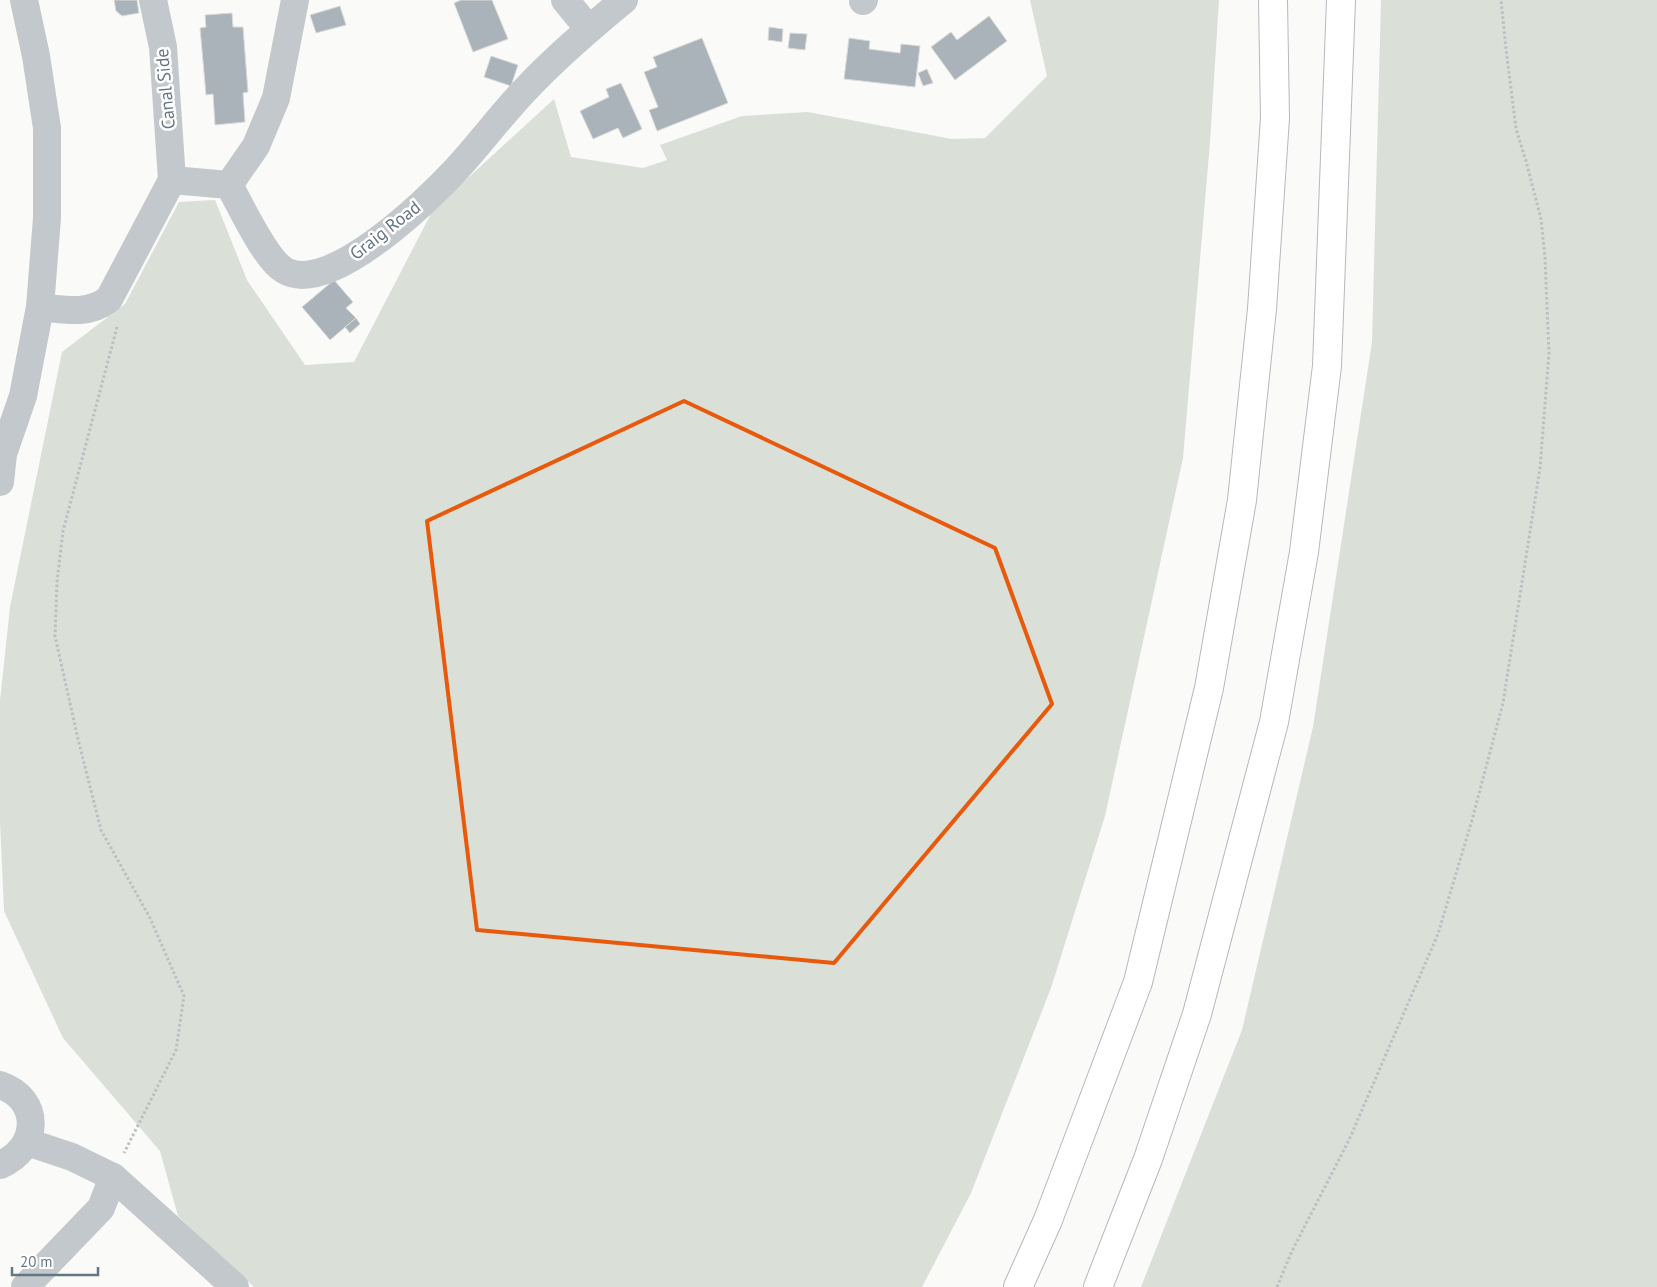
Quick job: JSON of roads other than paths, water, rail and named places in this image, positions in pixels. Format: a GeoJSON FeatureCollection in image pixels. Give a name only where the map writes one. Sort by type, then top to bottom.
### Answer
{"type":"FeatureCollection","features":[{"type":"Feature","properties":{"kind":"highway"},"geometry":{"type":"LineString","coordinates":[[1018,1287],[1048,1220],[1138,982],[1209,688],[1242,500],[1262,309],[1275,118],[1273,0]]}},
{"type":"Feature","properties":{"kind":"highway"},"geometry":{"type":"LineString","coordinates":[[1098,1287],[1148,1160],[1197,1014],[1274,722],[1304,552],[1327,366],[1341,0]]}},
{"type":"Feature","properties":{"kind":"street"},"geometry":{"type":"LineString","coordinates":[[0,482],[3,454],[23,396],[40,307],[48,218],[46,128],[36,56],[24,0]]}},
{"type":"Feature","properties":{"kind":"street","name":"Canal Side"},"geometry":{"type":"LineString","coordinates":[[153,0],[163,47],[172,180]]}},
{"type":"Feature","properties":{"kind":"street"},"geometry":{"type":"LineString","coordinates":[[40,307],[74,311],[100,306],[109,299],[172,180],[229,185],[256,146],[276,98],[295,0]]}},
{"type":"Feature","properties":{"kind":"street"},"geometry":{"type":"LineString","coordinates":[[565,0],[589,29]]}},
{"type":"Feature","properties":{"kind":"street","name":"Graig Road"},"geometry":{"type":"LineString","coordinates":[[229,185],[269,257],[285,271],[300,275],[319,273],[337,267],[384,236],[451,175],[526,89],[589,29],[624,0]]}},
{"type":"Feature","properties":{"kind":"street"},"geometry":{"type":"LineString","coordinates":[[0,1085],[8,1087],[26,1105],[30,1117],[31,1130],[27,1142],[20,1152],[10,1160],[0,1164]]}},
{"type":"Feature","properties":{"kind":"street"},"geometry":{"type":"LineString","coordinates":[[27,1142],[72,1157],[113,1177],[234,1287]]}},
{"type":"Feature","properties":{"kind":"street"},"geometry":{"type":"LineString","coordinates":[[25,1287],[101,1208],[113,1177]]}}]}
